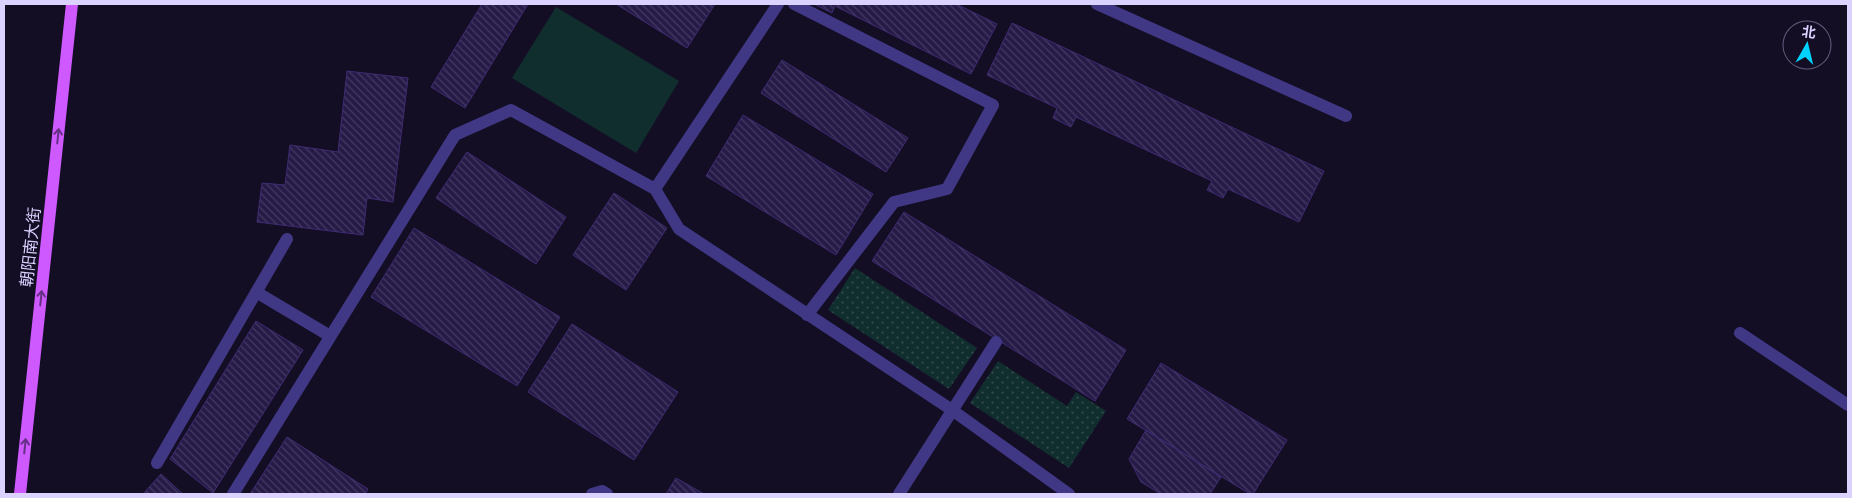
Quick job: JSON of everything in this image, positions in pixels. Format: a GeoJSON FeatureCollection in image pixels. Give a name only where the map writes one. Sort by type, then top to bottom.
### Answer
{"type":"FeatureCollection","features":[{"type":"Feature","properties":{"kind":"main road","name":"朝阳南大街"},"geometry":{"type":"LineString","coordinates":[[20,494],[72,4]]}},
{"type":"Feature","properties":{"kind":"street"},"geometry":{"type":"LineString","coordinates":[[655,189],[778,4]]}},
{"type":"Feature","properties":{"kind":"street"},"geometry":{"type":"LineString","coordinates":[[794,4],[993,105],[947,189],[894,202],[807,315]]}},
{"type":"Feature","properties":{"kind":"street"},"geometry":{"type":"LineString","coordinates":[[1097,4],[1346,116]]}},
{"type":"Feature","properties":{"kind":"street"},"geometry":{"type":"LineString","coordinates":[[233,494],[455,135],[511,110],[655,189],[679,230],[952,410],[1069,494]]}},
{"type":"Feature","properties":{"kind":"street"},"geometry":{"type":"LineString","coordinates":[[157,463],[287,239]]}},
{"type":"Feature","properties":{"kind":"street"},"geometry":{"type":"LineString","coordinates":[[256,292],[330,336]]}},
{"type":"Feature","properties":{"kind":"street"},"geometry":{"type":"LineString","coordinates":[[1740,333],[1848,405]]}},
{"type":"Feature","properties":{"kind":"street"},"geometry":{"type":"LineString","coordinates":[[899,494],[996,342]]}},
{"type":"Feature","properties":{"kind":"street"},"geometry":{"type":"LineString","coordinates":[[592,494],[602,492],[606,494]]}},
{"type":"Feature","properties":{"kind":"green space"},"geometry":{"type":"Polygon","coordinates":[[[556,7],[679,81],[636,153],[512,78],[556,7]]]}},
{"type":"Feature","properties":{"kind":"green space"},"geometry":{"type":"Polygon","coordinates":[[[855,268],[977,348],[949,389],[828,310],[855,268]]]}},
{"type":"Feature","properties":{"kind":"green space"},"geometry":{"type":"Polygon","coordinates":[[[998,361],[1067,406],[1076,392],[1106,411],[1069,468],[970,403],[998,361]]]}},
{"type":"Feature","properties":{"kind":"building"},"geometry":{"type":"Polygon","coordinates":[[[482,4],[528,4],[465,108],[431,87],[482,4]]]}},
{"type":"Feature","properties":{"kind":"building"},"geometry":{"type":"Polygon","coordinates":[[[616,4],[715,4],[687,48],[616,4]]]}},
{"type":"Feature","properties":{"kind":"building"},"geometry":{"type":"Polygon","coordinates":[[[814,4],[956,4],[997,24],[971,74],[835,6],[832,13],[814,4]]]}},
{"type":"Feature","properties":{"kind":"building"},"geometry":{"type":"Polygon","coordinates":[[[1012,23],[1324,171],[1299,222],[1228,189],[1223,198],[1207,190],[1212,181],[1076,117],[1071,127],[1053,118],[1057,108],[987,75],[1012,23]]]}},
{"type":"Feature","properties":{"kind":"building"},"geometry":{"type":"Polygon","coordinates":[[[782,60],[908,138],[886,172],[761,93],[782,60]]]}},
{"type":"Feature","properties":{"kind":"building"},"geometry":{"type":"Polygon","coordinates":[[[347,71],[408,78],[393,202],[367,198],[363,235],[257,222],[262,183],[285,185],[290,145],[338,152],[347,71]]]}},
{"type":"Feature","properties":{"kind":"building"},"geometry":{"type":"Polygon","coordinates":[[[743,115],[873,194],[836,255],[706,176],[743,115]]]}},
{"type":"Feature","properties":{"kind":"building"},"geometry":{"type":"Polygon","coordinates":[[[467,152],[566,217],[536,264],[436,198],[467,152]]]}},
{"type":"Feature","properties":{"kind":"building"},"geometry":{"type":"Polygon","coordinates":[[[614,193],[667,228],[626,290],[573,255],[614,193]]]}},
{"type":"Feature","properties":{"kind":"building"},"geometry":{"type":"Polygon","coordinates":[[[904,212],[1126,350],[1095,401],[872,261],[904,212]]]}},
{"type":"Feature","properties":{"kind":"building"},"geometry":{"type":"Polygon","coordinates":[[[414,228],[560,317],[517,386],[371,297],[414,228]]]}},
{"type":"Feature","properties":{"kind":"building"},"geometry":{"type":"Polygon","coordinates":[[[256,321],[303,350],[213,493],[170,459],[256,321]]]}},
{"type":"Feature","properties":{"kind":"building"},"geometry":{"type":"Polygon","coordinates":[[[572,324],[678,392],[634,460],[528,392],[572,324]]]}},
{"type":"Feature","properties":{"kind":"building"},"geometry":{"type":"Polygon","coordinates":[[[1161,363],[1287,440],[1253,494],[1250,494],[1127,419],[1161,363]]]}},
{"type":"Feature","properties":{"kind":"building"},"geometry":{"type":"Polygon","coordinates":[[[1146,430],[1221,477],[1210,494],[1161,494],[1141,482],[1129,459],[1146,430]]]}},
{"type":"Feature","properties":{"kind":"building"},"geometry":{"type":"Polygon","coordinates":[[[287,437],[368,489],[365,494],[250,494],[287,437]]]}},
{"type":"Feature","properties":{"kind":"building"},"geometry":{"type":"Polygon","coordinates":[[[161,474],[183,494],[143,494],[161,474]]]}},
{"type":"Feature","properties":{"kind":"building"},"geometry":{"type":"Polygon","coordinates":[[[676,478],[704,494],[666,494],[676,478]]]}}]}
